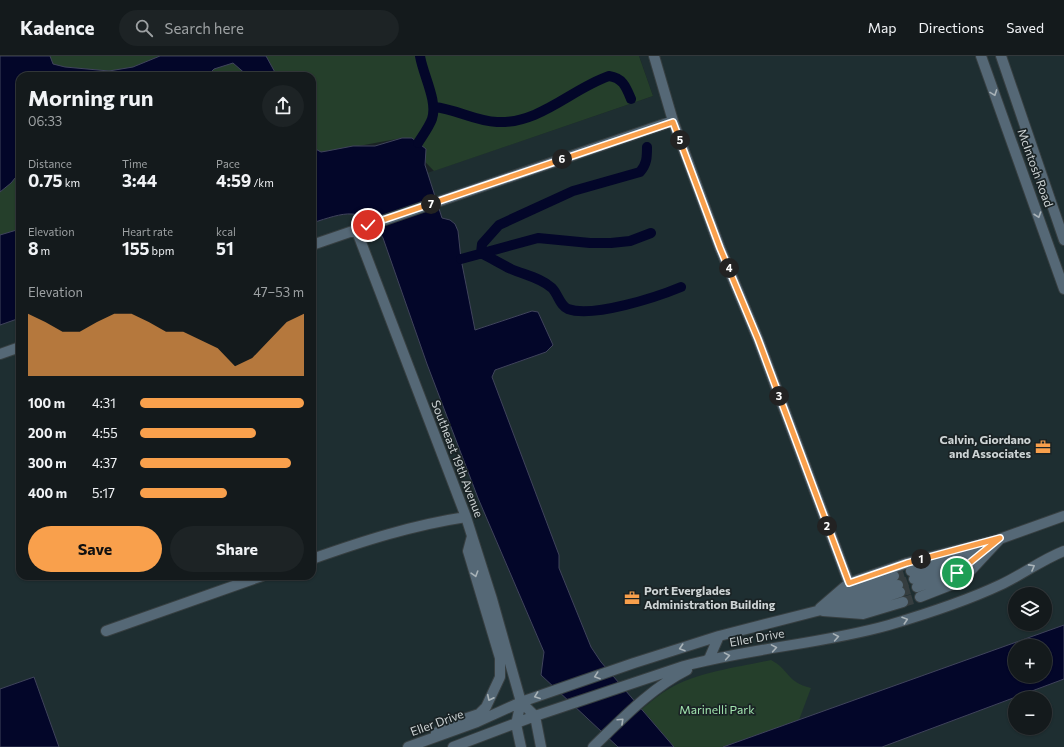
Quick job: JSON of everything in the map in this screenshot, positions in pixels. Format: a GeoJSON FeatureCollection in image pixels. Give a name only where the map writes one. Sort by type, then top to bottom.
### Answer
{"type":"FeatureCollection","features":[{"type":"Feature","properties":{"kind":"street"},"geometry":{"type":"LineString","coordinates":[[654,56],[673,122],[720,248],[758,339],[849,583]]}},
{"type":"Feature","properties":{"kind":"street","name":"McIntosh Road"},"geometry":{"type":"LineString","coordinates":[[981,56],[1064,289]]}},
{"type":"Feature","properties":{"kind":"street","name":"McIntosh Road"},"geometry":{"type":"LineString","coordinates":[[1001,56],[1064,240]]}},
{"type":"Feature","properties":{"kind":"street"},"geometry":{"type":"LineString","coordinates":[[316,244],[673,122]]}},
{"type":"Feature","properties":{"kind":"street","name":"Southeast 19th Avenue"},"geometry":{"type":"LineString","coordinates":[[356,229],[466,517],[522,702],[535,716]]}},
{"type":"Feature","properties":{"kind":"street"},"geometry":{"type":"LineString","coordinates":[[0,354],[16,348]]}},
{"type":"Feature","properties":{"kind":"street","name":"Eller Drive"},"geometry":{"type":"LineString","coordinates":[[817,610],[849,583],[907,563],[1000,538],[1064,516]]}},
{"type":"Feature","properties":{"kind":"street"},"geometry":{"type":"LineString","coordinates":[[316,558],[370,538],[431,522],[466,517]]}},
{"type":"Feature","properties":{"kind":"street"},"geometry":{"type":"LineString","coordinates":[[425,741],[449,724],[479,714],[486,707],[500,676],[501,668],[498,651],[468,551],[472,536]]}},
{"type":"Feature","properties":{"kind":"street","name":"Eller Drive"},"geometry":{"type":"LineString","coordinates":[[1000,538],[961,581],[915,584],[951,565],[1000,538]]}},
{"type":"Feature","properties":{"kind":"street","name":"Eller Drive"},"geometry":{"type":"LineString","coordinates":[[453,747],[535,716],[636,681],[709,659],[868,630],[970,599],[1064,551]]}},
{"type":"Feature","properties":{"kind":"street"},"geometry":{"type":"LineString","coordinates":[[106,631],[251,580]]}},
{"type":"Feature","properties":{"kind":"street","name":"Eller Drive"},"geometry":{"type":"LineString","coordinates":[[408,747],[477,722],[553,690],[634,663],[719,636],[817,610],[899,589],[863,614],[817,610]]}},
{"type":"Feature","properties":{"kind":"street"},"geometry":{"type":"LineString","coordinates":[[863,614],[868,630]]}},
{"type":"Feature","properties":{"kind":"street"},"geometry":{"type":"LineString","coordinates":[[597,743],[641,701],[667,681],[709,659],[719,636]]}},
{"type":"Feature","properties":{"kind":"street"},"geometry":{"type":"LineString","coordinates":[[521,747],[516,724],[522,702]]}},
{"type":"Feature","properties":{"kind":"street"},"geometry":{"type":"LineString","coordinates":[[535,716],[540,747]]}},
{"type":"Feature","properties":{"kind":"shaded area"},"geometry":{"type":"Polygon","coordinates":[[[639,56],[1064,56],[1064,625],[1052,629],[1052,587],[1008,587],[1008,631],[1047,631],[1025,639],[1008,639],[1008,645],[723,747],[674,747],[601,662],[591,647],[559,568],[558,555],[492,377],[495,370],[546,352],[553,345],[538,312],[532,311],[475,330],[461,259],[458,231],[455,224],[450,220],[442,218],[427,173],[653,96],[639,56]]]}},
{"type":"Feature","properties":{"kind":"shaded area"},"geometry":{"type":"Polygon","coordinates":[[[345,213],[364,216],[377,227],[383,238],[427,364],[478,498],[544,652],[541,675],[618,747],[59,747],[34,677],[0,689],[0,325],[16,319],[16,580],[316,580],[316,222],[345,213]]]}},
{"type":"Feature","properties":{"kind":"shaded area"},"geometry":{"type":"Polygon","coordinates":[[[1064,679],[1064,747],[882,747],[1008,700],[1008,735],[1052,735],[1052,691],[1032,691],[1064,679]]]}},
{"type":"Feature","properties":{"kind":"green space"},"geometry":{"type":"Polygon","coordinates":[[[0,56],[639,56],[653,96],[434,171],[402,138],[337,150],[316,158],[316,72],[16,72],[16,259],[0,264],[0,56]]]}},
{"type":"Feature","properties":{"kind":"green space","name":"Marinelli Park"},"geometry":{"type":"Polygon","coordinates":[[[771,660],[782,668],[792,679],[811,688],[799,720],[723,747],[674,747],[642,709],[665,691],[684,681],[721,670],[771,660]]]}},
{"type":"Feature","properties":{"kind":"water"},"geometry":{"type":"Polygon","coordinates":[[[0,56],[50,56],[53,64],[65,67],[109,71],[133,67],[160,56],[266,56],[275,72],[243,72],[233,63],[214,69],[211,72],[16,72],[16,177],[0,192],[0,56]]]}},
{"type":"Feature","properties":{"kind":"water"},"geometry":{"type":"Polygon","coordinates":[[[402,138],[412,138],[426,149],[425,165],[442,218],[450,220],[455,224],[458,231],[461,259],[475,330],[532,311],[538,312],[553,345],[546,352],[495,370],[492,377],[559,555],[559,568],[591,647],[601,662],[674,747],[618,747],[541,675],[544,652],[478,498],[427,364],[383,238],[376,227],[368,220],[352,214],[343,214],[316,222],[316,149],[321,152],[353,146],[375,146],[402,138]]]}},
{"type":"Feature","properties":{"kind":"water"},"geometry":{"type":"Polygon","coordinates":[[[16,230],[16,319],[0,325],[0,235],[16,230]]]}},
{"type":"Feature","properties":{"kind":"water"},"geometry":{"type":"Polygon","coordinates":[[[1064,625],[1064,679],[1032,691],[1008,691],[1008,700],[882,747],[723,747],[1008,645],[1008,683],[1052,683],[1052,639],[1025,639],[1047,631],[1052,631],[1052,629],[1064,625]]]}},
{"type":"Feature","properties":{"kind":"water"},"geometry":{"type":"Polygon","coordinates":[[[34,677],[59,747],[0,747],[0,689],[34,677]]]}},
{"type":"Feature","properties":{"kind":"waterway"},"geometry":{"type":"LineString","coordinates":[[418,143],[431,122],[433,112],[432,96],[420,56]]}},
{"type":"Feature","properties":{"kind":"waterway"},"geometry":{"type":"LineString","coordinates":[[434,107],[489,121],[513,121],[541,112],[595,82],[609,76],[621,81],[626,87],[631,99]]}},
{"type":"Feature","properties":{"kind":"waterway"},"geometry":{"type":"LineString","coordinates":[[647,147],[646,160],[640,172],[573,191],[499,225],[482,244],[481,253],[511,269],[543,282],[552,288],[565,307],[579,311],[608,309],[641,301],[681,287]]}},
{"type":"Feature","properties":{"kind":"waterway"},"geometry":{"type":"LineString","coordinates":[[461,259],[538,238],[590,243],[611,243],[630,241],[651,233]]}},
{"type":"Feature","properties":{"kind":"tunnel"},"geometry":{"type":"LineString","coordinates":[[894,576],[911,571]]}},
{"type":"Feature","properties":{"kind":"tunnel"},"geometry":{"type":"LineString","coordinates":[[898,585],[914,579]]}},
{"type":"Feature","properties":{"kind":"tunnel"},"geometry":{"type":"LineString","coordinates":[[900,592],[917,587]]}},
{"type":"Feature","properties":{"kind":"tunnel"},"geometry":{"type":"LineString","coordinates":[[903,602],[920,597]]}},
{"type":"Feature","properties":{"kind":"place","name":"Calvin, Giordano and Associates"},"geometry":{"type":"Point","coordinates":[1043,447]}},
{"type":"Feature","properties":{"kind":"place","name":"Port Everglades Administration Building"},"geometry":{"type":"Point","coordinates":[632,598]}},
{"type":"Feature","properties":{"kind":"route"},"geometry":{"type":"LineString","coordinates":[[368,225],[673,122],[720,248],[758,339],[849,583],[907,563],[1000,538],[957,573]]}}]}
